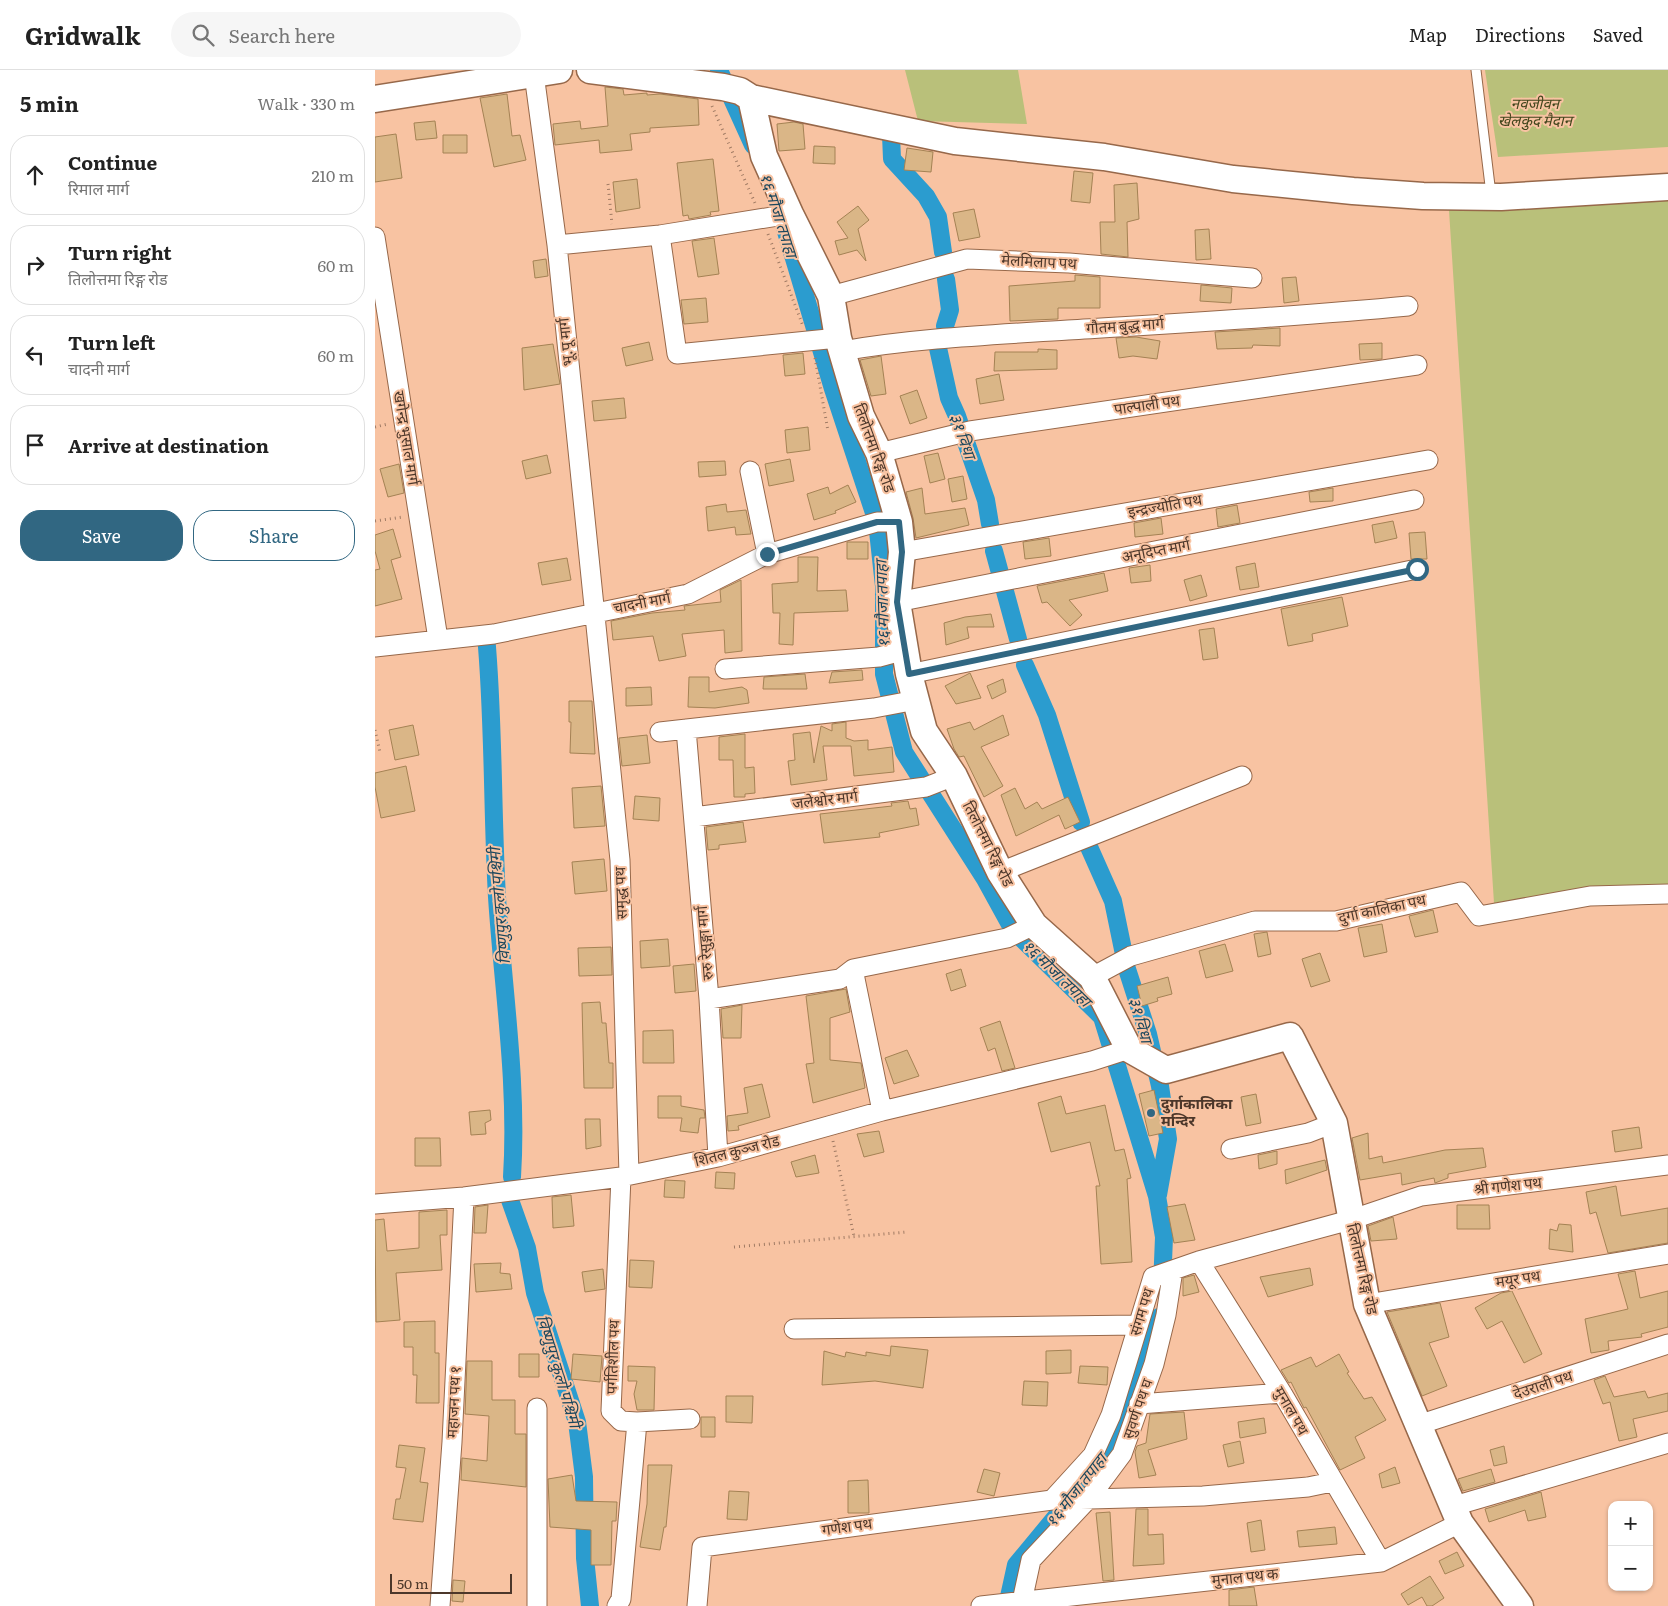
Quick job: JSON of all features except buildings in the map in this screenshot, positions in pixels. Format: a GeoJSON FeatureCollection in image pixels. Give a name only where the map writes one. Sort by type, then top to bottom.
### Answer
{"type":"FeatureCollection","features":[{"type":"Feature","properties":{"kind":"street"},"geometry":{"type":"LineString","coordinates":[[375,98],[559,70]]}},
{"type":"Feature","properties":{"kind":"street"},"geometry":{"type":"LineString","coordinates":[[590,70],[731,87],[955,141],[1104,156],[1233,179],[1423,196],[1492,196],[1668,187]]}},
{"type":"Feature","properties":{"kind":"street","name":"भू.पू मार्ग"},"geometry":{"type":"LineString","coordinates":[[534,74],[557,245],[581,489],[596,612]]}},
{"type":"Feature","properties":{"kind":"street","name":"तिलोत्तमा रिङ्ग रोड"},"geometry":{"type":"LineString","coordinates":[[731,87],[790,214],[831,296],[840,344],[861,416],[879,453],[899,522],[902,552],[897,602],[907,662],[924,730],[954,776],[999,872],[1034,925],[1092,977],[1130,1049],[1166,1070],[1290,1036],[1334,1124],[1367,1304],[1457,1514],[1512,1603]]}},
{"type":"Feature","properties":{"kind":"street"},"geometry":{"type":"LineString","coordinates":[[557,245],[660,235],[790,214]]}},
{"type":"Feature","properties":{"kind":"street","name":"गौतम बुद्ध मार्ग"},"geometry":{"type":"LineString","coordinates":[[660,235],[677,354],[810,340],[840,344],[890,343],[987,335],[1304,316],[1408,306]]}},
{"type":"Feature","properties":{"kind":"street","name":"खगेन्द्र भुसाल मार्ग"},"geometry":{"type":"LineString","coordinates":[[375,237],[438,640]]}},
{"type":"Feature","properties":{"kind":"street","name":"मेलमिलाप पथ"},"geometry":{"type":"LineString","coordinates":[[831,296],[967,259],[1069,263],[1252,278]]}},
{"type":"Feature","properties":{"kind":"street","name":"पाल्पाली पथ"},"geometry":{"type":"LineString","coordinates":[[879,453],[962,433],[1417,365]]}},
{"type":"Feature","properties":{"kind":"street","name":"इन्द्रज्योति पथ"},"geometry":{"type":"LineString","coordinates":[[902,552],[1427,460]]}},
{"type":"Feature","properties":{"kind":"street"},"geometry":{"type":"LineString","coordinates":[[750,471],[767,554]]}},
{"type":"Feature","properties":{"kind":"street","name":"अनूदिप्त मार्ग"},"geometry":{"type":"LineString","coordinates":[[897,602],[1414,500]]}},
{"type":"Feature","properties":{"kind":"street","name":"चादनी मार्ग"},"geometry":{"type":"LineString","coordinates":[[375,647],[494,634],[688,594],[767,554],[877,522],[899,522]]}},
{"type":"Feature","properties":{"kind":"street"},"geometry":{"type":"LineString","coordinates":[[725,669],[879,656],[907,662],[1417,569]]}},
{"type":"Feature","properties":{"kind":"street","name":"समृद्ध पथ"},"geometry":{"type":"LineString","coordinates":[[596,612],[620,860],[625,1176]]}},
{"type":"Feature","properties":{"kind":"street"},"geometry":{"type":"LineString","coordinates":[[660,732],[874,708],[916,700]]}},
{"type":"Feature","properties":{"kind":"street","name":"रुरु रेसुङ्गा मार्ग"},"geometry":{"type":"LineString","coordinates":[[686,729],[709,999],[718,1157]]}},
{"type":"Feature","properties":{"kind":"street","name":"जलेश्वोर मार्ग"},"geometry":{"type":"LineString","coordinates":[[694,817],[926,788],[954,776]]}},
{"type":"Feature","properties":{"kind":"street"},"geometry":{"type":"LineString","coordinates":[[999,872],[1241,776]]}},
{"type":"Feature","properties":{"kind":"street","name":"दुर्गा कालिका पथ"},"geometry":{"type":"LineString","coordinates":[[1092,977],[1131,956],[1255,922],[1336,920],[1461,892],[1479,916],[1589,896],[1668,894]]}},
{"type":"Feature","properties":{"kind":"street"},"geometry":{"type":"LineString","coordinates":[[709,999],[840,979],[853,969],[1007,938],[1034,925]]}},
{"type":"Feature","properties":{"kind":"street"},"geometry":{"type":"LineString","coordinates":[[853,969],[882,1111]]}},
{"type":"Feature","properties":{"kind":"street","name":"शितल कुञ्ज रोड"},"geometry":{"type":"LineString","coordinates":[[375,1204],[464,1197],[625,1176],[718,1157],[882,1111],[1130,1049]]}},
{"type":"Feature","properties":{"kind":"street"},"geometry":{"type":"LineString","coordinates":[[1231,1148],[1308,1133],[1334,1124]]}},
{"type":"Feature","properties":{"kind":"street","name":"श्री गणेश पथ"},"geometry":{"type":"LineString","coordinates":[[1351,1220],[1421,1196],[1668,1165]]}},
{"type":"Feature","properties":{"kind":"street","name":"पर्गतिशील पथ"},"geometry":{"type":"LineString","coordinates":[[625,1176],[611,1410],[621,1421],[637,1422]]}},
{"type":"Feature","properties":{"kind":"street","name":"महाजन पथ १"},"geometry":{"type":"LineString","coordinates":[[440,1606],[452,1442],[464,1197]]}},
{"type":"Feature","properties":{"kind":"street","name":"संगम पथ"},"geometry":{"type":"LineString","coordinates":[[1052,1500],[1093,1455],[1111,1415],[1153,1277],[1199,1261],[1351,1220]]}},
{"type":"Feature","properties":{"kind":"street","name":"मयूर पथ"},"geometry":{"type":"LineString","coordinates":[[1367,1304],[1668,1254]]}},
{"type":"Feature","properties":{"kind":"street","name":"मुनाल पथ"},"geometry":{"type":"LineString","coordinates":[[1199,1261],[1282,1393],[1332,1482],[1381,1562]]}},
{"type":"Feature","properties":{"kind":"street","name":"सुवर्ण पथ घ"},"geometry":{"type":"LineString","coordinates":[[1021,1604],[1031,1560],[1090,1498],[1122,1454],[1154,1364],[1166,1315],[1173,1270]]}},
{"type":"Feature","properties":{"kind":"street"},"geometry":{"type":"LineString","coordinates":[[794,1329],[1138,1325]]}},
{"type":"Feature","properties":{"kind":"street","name":"देउराली पथ"},"geometry":{"type":"LineString","coordinates":[[1418,1425],[1668,1344]]}},
{"type":"Feature","properties":{"kind":"street"},"geometry":{"type":"LineString","coordinates":[[1139,1404],[1282,1393]]}},
{"type":"Feature","properties":{"kind":"street"},"geometry":{"type":"LineString","coordinates":[[537,1408],[537,1606]]}},
{"type":"Feature","properties":{"kind":"street"},"geometry":{"type":"LineString","coordinates":[[617,1606],[621,1599],[637,1422],[690,1419]]}},
{"type":"Feature","properties":{"kind":"street","name":"मुनाल पथ क"},"geometry":{"type":"LineString","coordinates":[[981,1606],[1001,1603],[1021,1604],[1381,1562],[1457,1514],[1668,1442]]}},
{"type":"Feature","properties":{"kind":"street"},"geometry":{"type":"LineString","coordinates":[[1052,1500],[1203,1496],[1308,1487],[1332,1482]]}},
{"type":"Feature","properties":{"kind":"street","name":"गणेश पथ"},"geometry":{"type":"LineString","coordinates":[[697,1606],[702,1547],[1052,1500]]}},
{"type":"Feature","properties":{"kind":"lane"},"geometry":{"type":"LineString","coordinates":[[1476,70],[1492,196]]}},
{"type":"Feature","properties":{"kind":"path"},"geometry":{"type":"LineString","coordinates":[[731,87],[763,218],[814,354],[828,432]]}},
{"type":"Feature","properties":{"kind":"path"},"geometry":{"type":"LineString","coordinates":[[608,184],[613,240]]}},
{"type":"Feature","properties":{"kind":"path"},"geometry":{"type":"LineString","coordinates":[[375,521],[419,516]]}},
{"type":"Feature","properties":{"kind":"path"},"geometry":{"type":"LineString","coordinates":[[375,730],[380,752]]}},
{"type":"Feature","properties":{"kind":"path"},"geometry":{"type":"LineString","coordinates":[[829,1126],[854,1236]]}},
{"type":"Feature","properties":{"kind":"path"},"geometry":{"type":"LineString","coordinates":[[734,1247],[907,1232]]}},
{"type":"Feature","properties":{"kind":"green space"},"geometry":{"type":"Polygon","coordinates":[[[905,70],[1018,70],[1027,124],[918,121],[905,70]]]}},
{"type":"Feature","properties":{"kind":"green space","name":"नवजीवन खेलकुद मैदान"},"geometry":{"type":"Polygon","coordinates":[[[1485,70],[1668,70],[1668,147],[1498,157],[1485,70]]]}},
{"type":"Feature","properties":{"kind":"green space"},"geometry":{"type":"Polygon","coordinates":[[[1668,187],[1668,887],[1594,887],[1494,903],[1448,195],[1668,187]]]}},
{"type":"Feature","properties":{"kind":"waterway","name":"१६ मौजा तपाहा"},"geometry":{"type":"LineString","coordinates":[[719,70],[753,145]]}},
{"type":"Feature","properties":{"kind":"waterway","name":"३१ विधा"},"geometry":{"type":"LineString","coordinates":[[891,135],[892,159],[926,196],[938,217],[943,252]]}},
{"type":"Feature","properties":{"kind":"waterway","name":"१६ मौजा तपाहा"},"geometry":{"type":"LineString","coordinates":[[781,215],[833,389],[877,522],[884,586],[884,674],[904,752],[985,879],[1013,930],[1102,1017],[1157,1196],[1164,1237],[1162,1287]]}},
{"type":"Feature","properties":{"kind":"waterway","name":"३१ विधा"},"geometry":{"type":"LineString","coordinates":[[945,326],[950,310],[946,279]]}},
{"type":"Feature","properties":{"kind":"waterway","name":"३१ विधा"},"geometry":{"type":"LineString","coordinates":[[938,348],[949,398],[986,500],[990,524]]}},
{"type":"Feature","properties":{"kind":"waterway","name":"३१ विधा"},"geometry":{"type":"LineString","coordinates":[[994,551],[1018,639]]}},
{"type":"Feature","properties":{"kind":"waterway","name":"विष्णुपुर कुलो पश्चिमी"},"geometry":{"type":"LineString","coordinates":[[486,635],[497,897],[513,1107],[512,1177]]}},
{"type":"Feature","properties":{"kind":"waterway","name":"३१ विधा"},"geometry":{"type":"LineString","coordinates":[[1025,665],[1047,715],[1081,822]]}},
{"type":"Feature","properties":{"kind":"waterway","name":"३१ विधा"},"geometry":{"type":"LineString","coordinates":[[1089,847],[1113,901],[1127,969],[1148,1034],[1160,1086],[1168,1139],[1158,1195]]}},
{"type":"Feature","properties":{"kind":"waterway","name":"विष्णुपुर कुलो पश्चिमी"},"geometry":{"type":"LineString","coordinates":[[510,1200],[527,1248],[535,1293],[577,1422],[584,1477],[585,1558],[590,1606]]}},
{"type":"Feature","properties":{"kind":"waterway","name":"१६ मौजा तपाहा"},"geometry":{"type":"LineString","coordinates":[[1007,1606],[1016,1565],[1103,1460],[1159,1317]]}},
{"type":"Feature","properties":{"kind":"place","name":"दुर्गाकालिका मन्दिर"},"geometry":{"type":"Point","coordinates":[1151,1113]}},
{"type":"Feature","properties":{"kind":"route"},"geometry":{"type":"LineString","coordinates":[[767,554],[877,522],[899,522],[902,552],[897,602],[909,674],[1417,569]]}}]}
